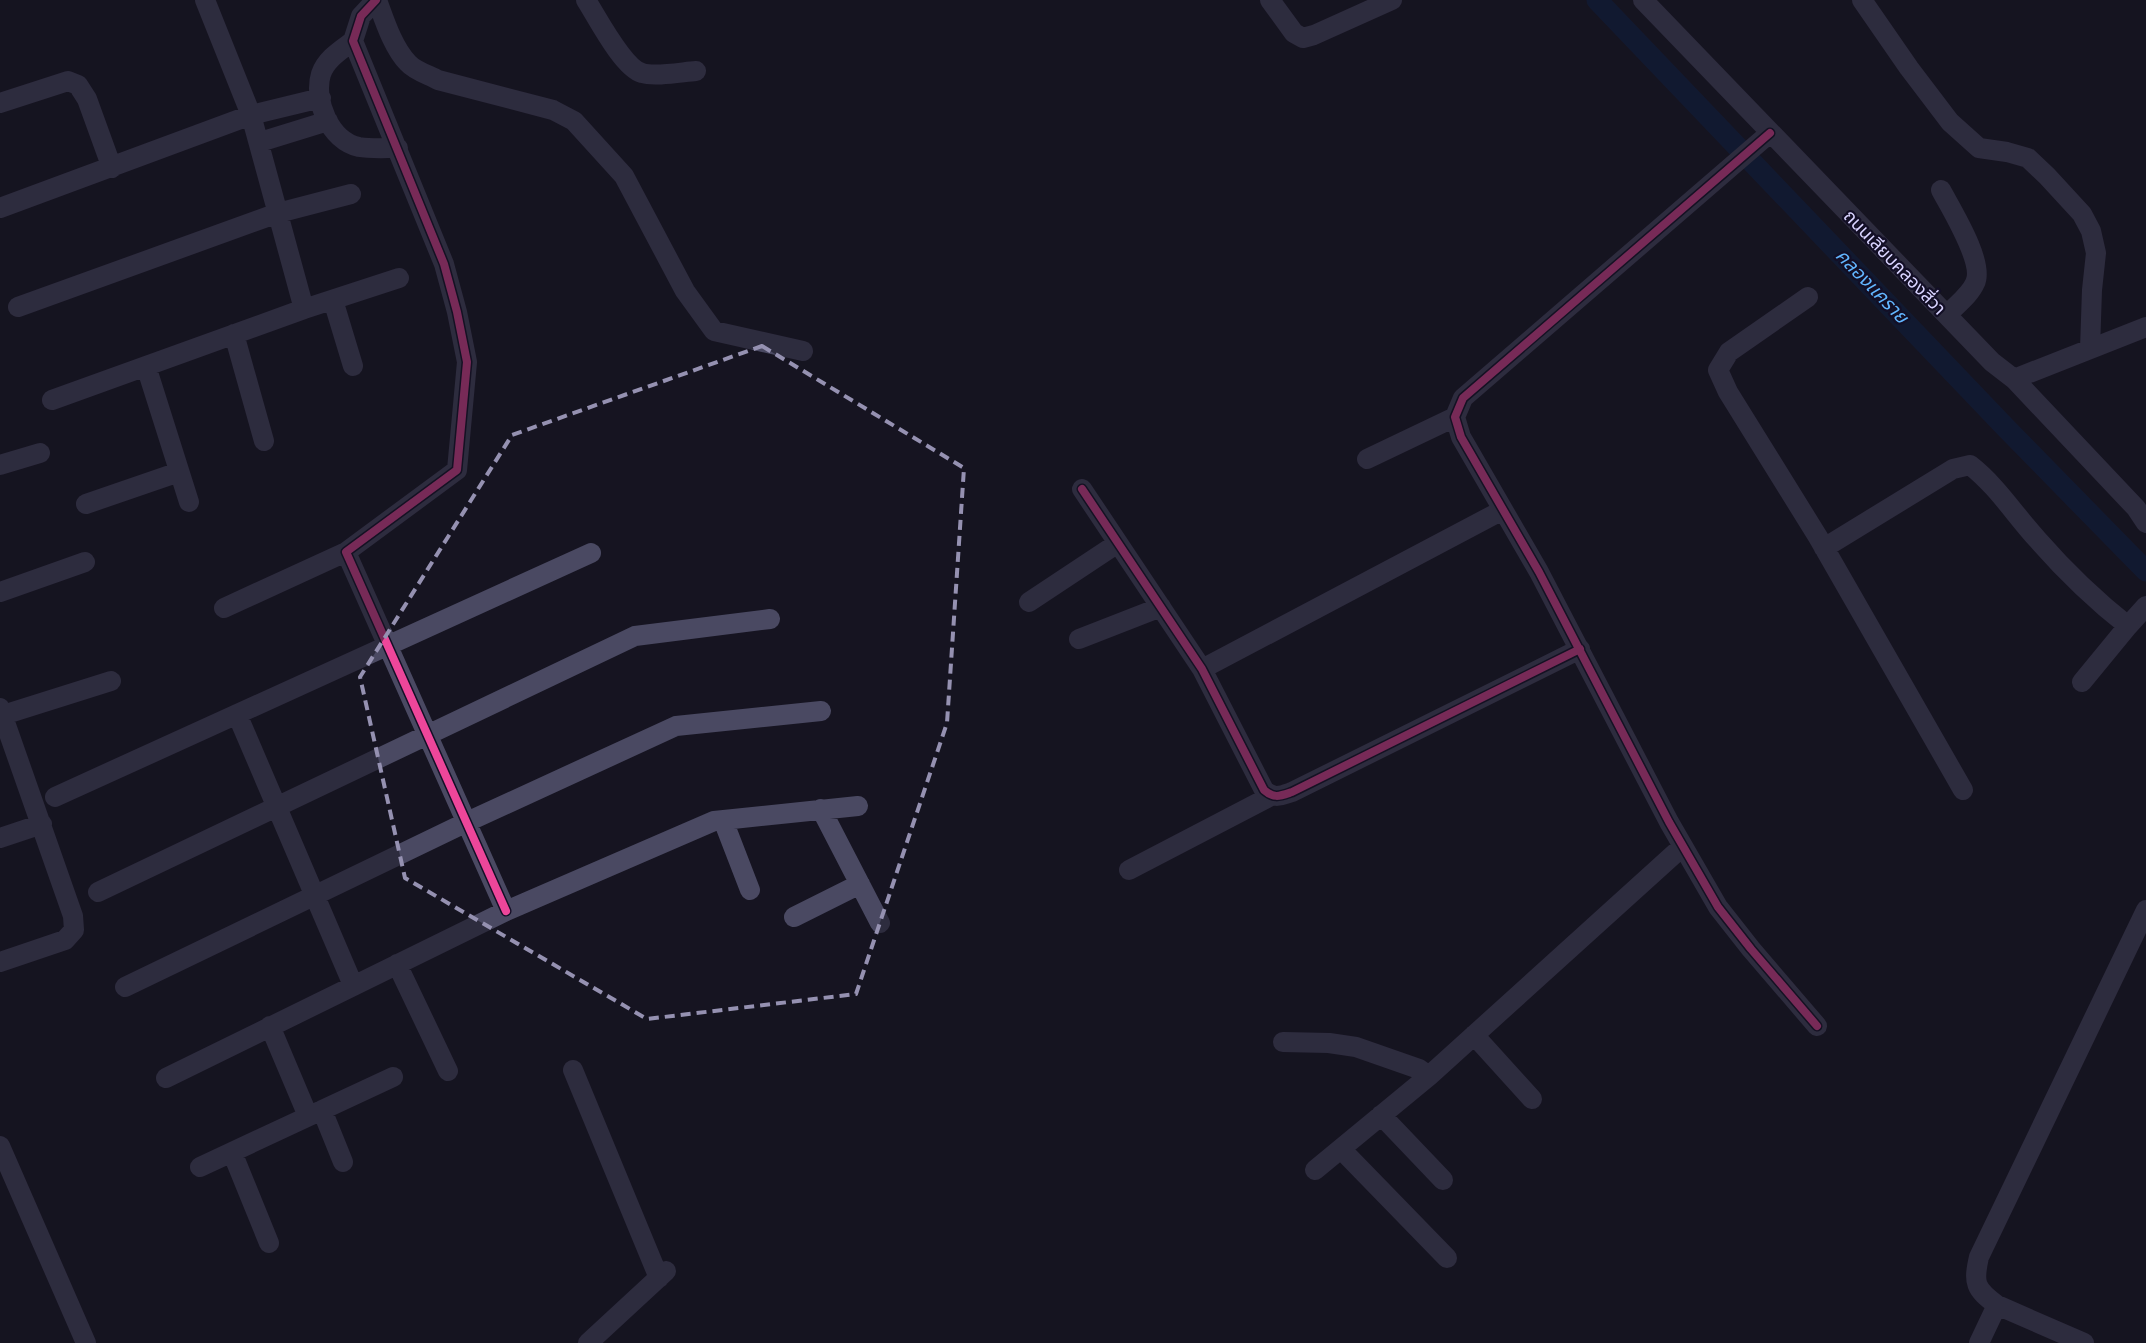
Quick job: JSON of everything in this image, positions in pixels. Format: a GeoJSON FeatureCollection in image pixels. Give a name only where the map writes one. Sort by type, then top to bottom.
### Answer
{"type":"FeatureCollection","features":[{"type":"Feature","properties":{"kind":"street"},"geometry":{"type":"LineString","coordinates":[[205,0],[260,142],[304,309]]}},
{"type":"Feature","properties":{"kind":"street"},"geometry":{"type":"LineString","coordinates":[[398,148],[358,146],[344,140],[328,121],[319,91],[322,73],[333,56],[353,41],[361,16],[376,0],[388,32],[408,63],[423,73],[438,80],[553,110],[574,121],[624,176],[686,291],[714,331],[802,351]]}},
{"type":"Feature","properties":{"kind":"street"},"geometry":{"type":"LineString","coordinates":[[586,0],[622,55],[634,68],[642,73],[696,71]]}},
{"type":"Feature","properties":{"kind":"street"},"geometry":{"type":"LineString","coordinates":[[1270,0],[1294,33],[1303,38],[1314,35],[1392,0]]}},
{"type":"Feature","properties":{"kind":"street","name":"ถนนเลียบคลองสี่วา"},"geometry":{"type":"LineString","coordinates":[[1643,0],[1992,362],[2014,379],[2143,512]]}},
{"type":"Feature","properties":{"kind":"street"},"geometry":{"type":"LineString","coordinates":[[1862,0],[1909,68],[1950,122],[1979,148],[2007,152],[2028,158],[2082,214],[2091,231],[2096,254],[2092,290],[2090,349]]}},
{"type":"Feature","properties":{"kind":"street"},"geometry":{"type":"LineString","coordinates":[[224,608],[346,552],[457,470],[467,362],[457,312],[444,264],[353,41]]}},
{"type":"Feature","properties":{"kind":"street"},"geometry":{"type":"LineString","coordinates":[[0,103],[68,81],[78,85],[87,99],[112,168]]}},
{"type":"Feature","properties":{"kind":"street"},"geometry":{"type":"LineString","coordinates":[[0,208],[251,115],[321,98]]}},
{"type":"Feature","properties":{"kind":"street"},"geometry":{"type":"LineString","coordinates":[[260,142],[328,121]]}},
{"type":"Feature","properties":{"kind":"street"},"geometry":{"type":"LineString","coordinates":[[1770,133],[1463,398],[1455,417],[1461,437],[1501,511],[1538,572],[1682,846],[1718,907],[1817,1026]]}},
{"type":"Feature","properties":{"kind":"street"},"geometry":{"type":"LineString","coordinates":[[1941,190],[1971,250],[1977,269],[1975,283],[1947,315]]}},
{"type":"Feature","properties":{"kind":"street"},"geometry":{"type":"LineString","coordinates":[[18,307],[278,213],[351,194]]}},
{"type":"Feature","properties":{"kind":"street"},"geometry":{"type":"LineString","coordinates":[[52,400],[304,309],[399,278]]}},
{"type":"Feature","properties":{"kind":"street"},"geometry":{"type":"LineString","coordinates":[[1808,297],[1729,352],[1718,370],[1728,392],[1824,548],[1963,790]]}},
{"type":"Feature","properties":{"kind":"street"},"geometry":{"type":"LineString","coordinates":[[332,300],[353,366]]}},
{"type":"Feature","properties":{"kind":"street"},"geometry":{"type":"LineString","coordinates":[[2014,379],[2146,327]]}},
{"type":"Feature","properties":{"kind":"street"},"geometry":{"type":"LineString","coordinates":[[234,334],[264,441]]}},
{"type":"Feature","properties":{"kind":"street"},"geometry":{"type":"LineString","coordinates":[[146,366],[189,502]]}},
{"type":"Feature","properties":{"kind":"street"},"geometry":{"type":"LineString","coordinates":[[1367,459],[1455,417]]}},
{"type":"Feature","properties":{"kind":"street"},"geometry":{"type":"LineString","coordinates":[[0,465],[40,453]]}},
{"type":"Feature","properties":{"kind":"street"},"geometry":{"type":"LineString","coordinates":[[1824,548],[1953,469],[1970,466],[1984,476],[2036,539],[2073,577],[2138,615],[2082,682]]}},
{"type":"Feature","properties":{"kind":"street"},"geometry":{"type":"LineString","coordinates":[[86,504],[179,472]]}},
{"type":"Feature","properties":{"kind":"street"},"geometry":{"type":"LineString","coordinates":[[1082,489],[1202,669],[1264,790],[1270,796]]}},
{"type":"Feature","properties":{"kind":"street"},"geometry":{"type":"LineString","coordinates":[[1202,669],[1352,592],[1501,511]]}},
{"type":"Feature","properties":{"kind":"street"},"geometry":{"type":"LineString","coordinates":[[1029,602],[1118,543]]}},
{"type":"Feature","properties":{"kind":"street"},"geometry":{"type":"LineString","coordinates":[[346,552],[506,911]]}},
{"type":"Feature","properties":{"kind":"street"},"geometry":{"type":"LineString","coordinates":[[55,797],[591,553]]}},
{"type":"Feature","properties":{"kind":"street"},"geometry":{"type":"LineString","coordinates":[[0,592],[85,562]]}},
{"type":"Feature","properties":{"kind":"street"},"geometry":{"type":"LineString","coordinates":[[1079,639],[1161,607]]}},
{"type":"Feature","properties":{"kind":"street"},"geometry":{"type":"LineString","coordinates":[[98,892],[635,636],[770,618]]}},
{"type":"Feature","properties":{"kind":"street"},"geometry":{"type":"LineString","coordinates":[[1129,870],[1270,796],[1279,797],[1292,792],[1580,649]]}},
{"type":"Feature","properties":{"kind":"street"},"geometry":{"type":"LineString","coordinates":[[0,962],[65,940],[74,930],[73,916],[42,824],[1,713],[111,681]]}},
{"type":"Feature","properties":{"kind":"street"},"geometry":{"type":"LineString","coordinates":[[125,988],[466,822],[676,726],[821,711]]}},
{"type":"Feature","properties":{"kind":"street"},"geometry":{"type":"LineString","coordinates":[[237,714],[353,985]]}},
{"type":"Feature","properties":{"kind":"street"},"geometry":{"type":"LineString","coordinates":[[166,1078],[506,911],[714,821],[858,806]]}},
{"type":"Feature","properties":{"kind":"street"},"geometry":{"type":"LineString","coordinates":[[821,809],[880,922]]}},
{"type":"Feature","properties":{"kind":"street"},"geometry":{"type":"LineString","coordinates":[[723,820],[750,890]]}},
{"type":"Feature","properties":{"kind":"street"},"geometry":{"type":"LineString","coordinates":[[0,838],[42,824]]}},
{"type":"Feature","properties":{"kind":"street"},"geometry":{"type":"LineString","coordinates":[[1315,1170],[1429,1076],[1682,846]]}},
{"type":"Feature","properties":{"kind":"street"},"geometry":{"type":"LineString","coordinates":[[794,917],[860,884]]}},
{"type":"Feature","properties":{"kind":"street"},"geometry":{"type":"LineString","coordinates":[[2084,1343],[1997,1305],[1980,1293],[1974,1276],[1979,1257],[2146,910]]}},
{"type":"Feature","properties":{"kind":"street"},"geometry":{"type":"LineString","coordinates":[[397,964],[448,1071]]}},
{"type":"Feature","properties":{"kind":"street"},"geometry":{"type":"LineString","coordinates":[[270,1026],[343,1162]]}},
{"type":"Feature","properties":{"kind":"street"},"geometry":{"type":"LineString","coordinates":[[1474,1035],[1532,1098]]}},
{"type":"Feature","properties":{"kind":"street"},"geometry":{"type":"LineString","coordinates":[[1283,1042],[1329,1043],[1356,1048],[1419,1069],[1429,1076]]}},
{"type":"Feature","properties":{"kind":"street"},"geometry":{"type":"LineString","coordinates":[[573,1070],[662,1274],[588,1343]]}},
{"type":"Feature","properties":{"kind":"street"},"geometry":{"type":"LineString","coordinates":[[200,1167],[394,1077]]}},
{"type":"Feature","properties":{"kind":"street"},"geometry":{"type":"LineString","coordinates":[[1381,1115],[1443,1180]]}},
{"type":"Feature","properties":{"kind":"street"},"geometry":{"type":"LineString","coordinates":[[0,1146],[86,1343]]}},
{"type":"Feature","properties":{"kind":"street"},"geometry":{"type":"LineString","coordinates":[[1341,1149],[1447,1258]]}},
{"type":"Feature","properties":{"kind":"street"},"geometry":{"type":"LineString","coordinates":[[232,1152],[269,1243]]}},
{"type":"Feature","properties":{"kind":"street"},"geometry":{"type":"LineString","coordinates":[[1979,1343],[1997,1305]]}},
{"type":"Feature","properties":{"kind":"highlighted area"},"geometry":{"type":"Polygon","coordinates":[[[762,346],[964,468],[947,723],[856,994],[647,1019],[405,878],[360,677],[512,435],[762,346]]]}},
{"type":"Feature","properties":{"kind":"waterway","name":"คลองเเคราย"},"geometry":{"type":"LineString","coordinates":[[1597,0],[2007,429],[2146,571]]}},
{"type":"Feature","properties":{"kind":"cycle path"},"geometry":{"type":"LineString","coordinates":[[376,0],[361,16],[353,41],[444,264],[457,312],[467,362],[457,470],[346,552],[506,911]]}},
{"type":"Feature","properties":{"kind":"cycle path"},"geometry":{"type":"LineString","coordinates":[[1770,133],[1463,398],[1455,417],[1461,437],[1539,572],[1669,822],[1718,907],[1817,1026]]}},
{"type":"Feature","properties":{"kind":"cycle path"},"geometry":{"type":"LineString","coordinates":[[1082,489],[1202,669],[1264,790],[1274,796],[1292,792],[1580,649]]}}]}
